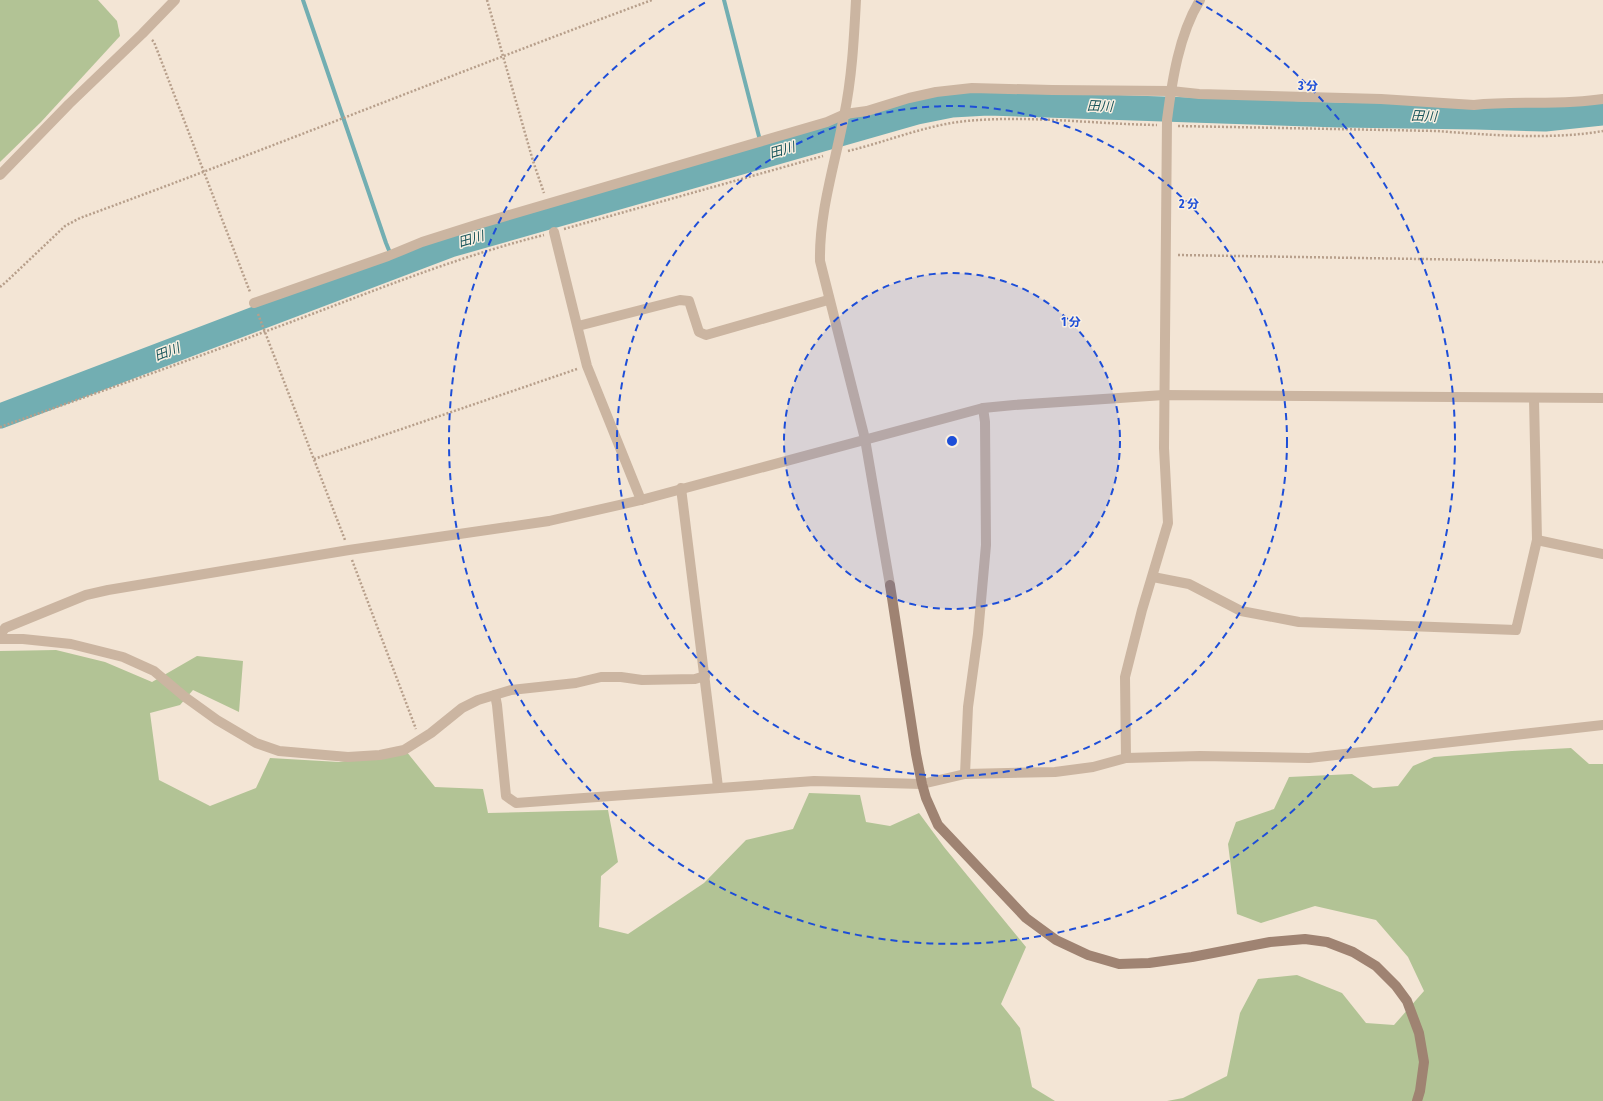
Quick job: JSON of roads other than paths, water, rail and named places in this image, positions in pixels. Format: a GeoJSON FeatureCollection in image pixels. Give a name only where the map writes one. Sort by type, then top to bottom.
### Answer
{"type":"FeatureCollection","features":[{"type":"Feature","properties":{"kind":"street"},"geometry":{"type":"LineString","coordinates":[[0,176],[69,104],[142,34],[174,0]]}},
{"type":"Feature","properties":{"kind":"street"},"geometry":{"type":"LineString","coordinates":[[856,0],[854,37],[844,118],[822,217],[819,239],[820,261],[828,300],[865,439],[922,784],[926,798],[938,825],[1026,918],[1056,940],[1088,955],[1119,964],[1150,963],[1192,957],[1270,942],[1305,939],[1334,945],[1353,952],[1376,966],[1396,986],[1407,1001],[1419,1033],[1424,1062],[1417,1101]]}},
{"type":"Feature","properties":{"kind":"street"},"geometry":{"type":"LineString","coordinates":[[1126,758],[1125,677],[1142,610],[1168,523],[1164,448],[1167,123],[1170,94],[1182,43],[1192,14],[1200,0]]}},
{"type":"Feature","properties":{"kind":"street"},"geometry":{"type":"LineString","coordinates":[[255,306],[422,242],[548,203],[909,98],[936,92],[972,88],[1059,90],[1381,99],[1474,105],[1489,103],[1583,103],[1603,99]]}},
{"type":"Feature","properties":{"kind":"street"},"geometry":{"type":"LineString","coordinates":[[554,232],[587,366],[641,500]]}},
{"type":"Feature","properties":{"kind":"street"},"geometry":{"type":"LineString","coordinates":[[578,326],[680,300],[689,301],[699,332],[706,335],[828,300]]}},
{"type":"Feature","properties":{"kind":"street"},"geometry":{"type":"LineString","coordinates":[[0,635],[5,628],[86,595],[108,590],[349,550],[550,521],[641,500],[680,488],[983,408],[1164,395],[1603,398]]}},
{"type":"Feature","properties":{"kind":"street"},"geometry":{"type":"LineString","coordinates":[[1153,577],[1189,584],[1241,611],[1299,622],[1516,630],[1537,540],[1534,398]]}},
{"type":"Feature","properties":{"kind":"street"},"geometry":{"type":"LineString","coordinates":[[965,774],[968,707],[978,634],[986,545],[985,422],[983,408]]}},
{"type":"Feature","properties":{"kind":"street"},"geometry":{"type":"LineString","coordinates":[[680,488],[718,787]]}},
{"type":"Feature","properties":{"kind":"street"},"geometry":{"type":"LineString","coordinates":[[1537,540],[1603,554]]}},
{"type":"Feature","properties":{"kind":"street"},"geometry":{"type":"LineString","coordinates":[[0,639],[23,639],[71,644],[123,657],[154,670],[185,697],[217,720],[256,744],[278,751],[348,757],[380,755],[404,750],[431,733],[462,708],[478,700],[511,690],[576,683],[601,677],[621,677],[642,680],[695,678],[705,676]]}},
{"type":"Feature","properties":{"kind":"street"},"geometry":{"type":"LineString","coordinates":[[495,695],[506,796],[516,803],[814,781],[922,784],[965,774],[1055,772],[1093,767],[1126,758],[1200,756],[1309,758],[1603,725]]}},
{"type":"Feature","properties":{"kind":"waterway"},"geometry":{"type":"LineString","coordinates":[[303,0],[386,243],[395,265]]}},
{"type":"Feature","properties":{"kind":"waterway"},"geometry":{"type":"LineString","coordinates":[[724,0],[764,156]]}},
{"type":"Feature","properties":{"kind":"waterway","name":"田川"},"geometry":{"type":"LineString","coordinates":[[0,416],[450,245],[917,112],[952,105],[988,103],[1339,115],[1545,119],[1603,113]]}}]}
